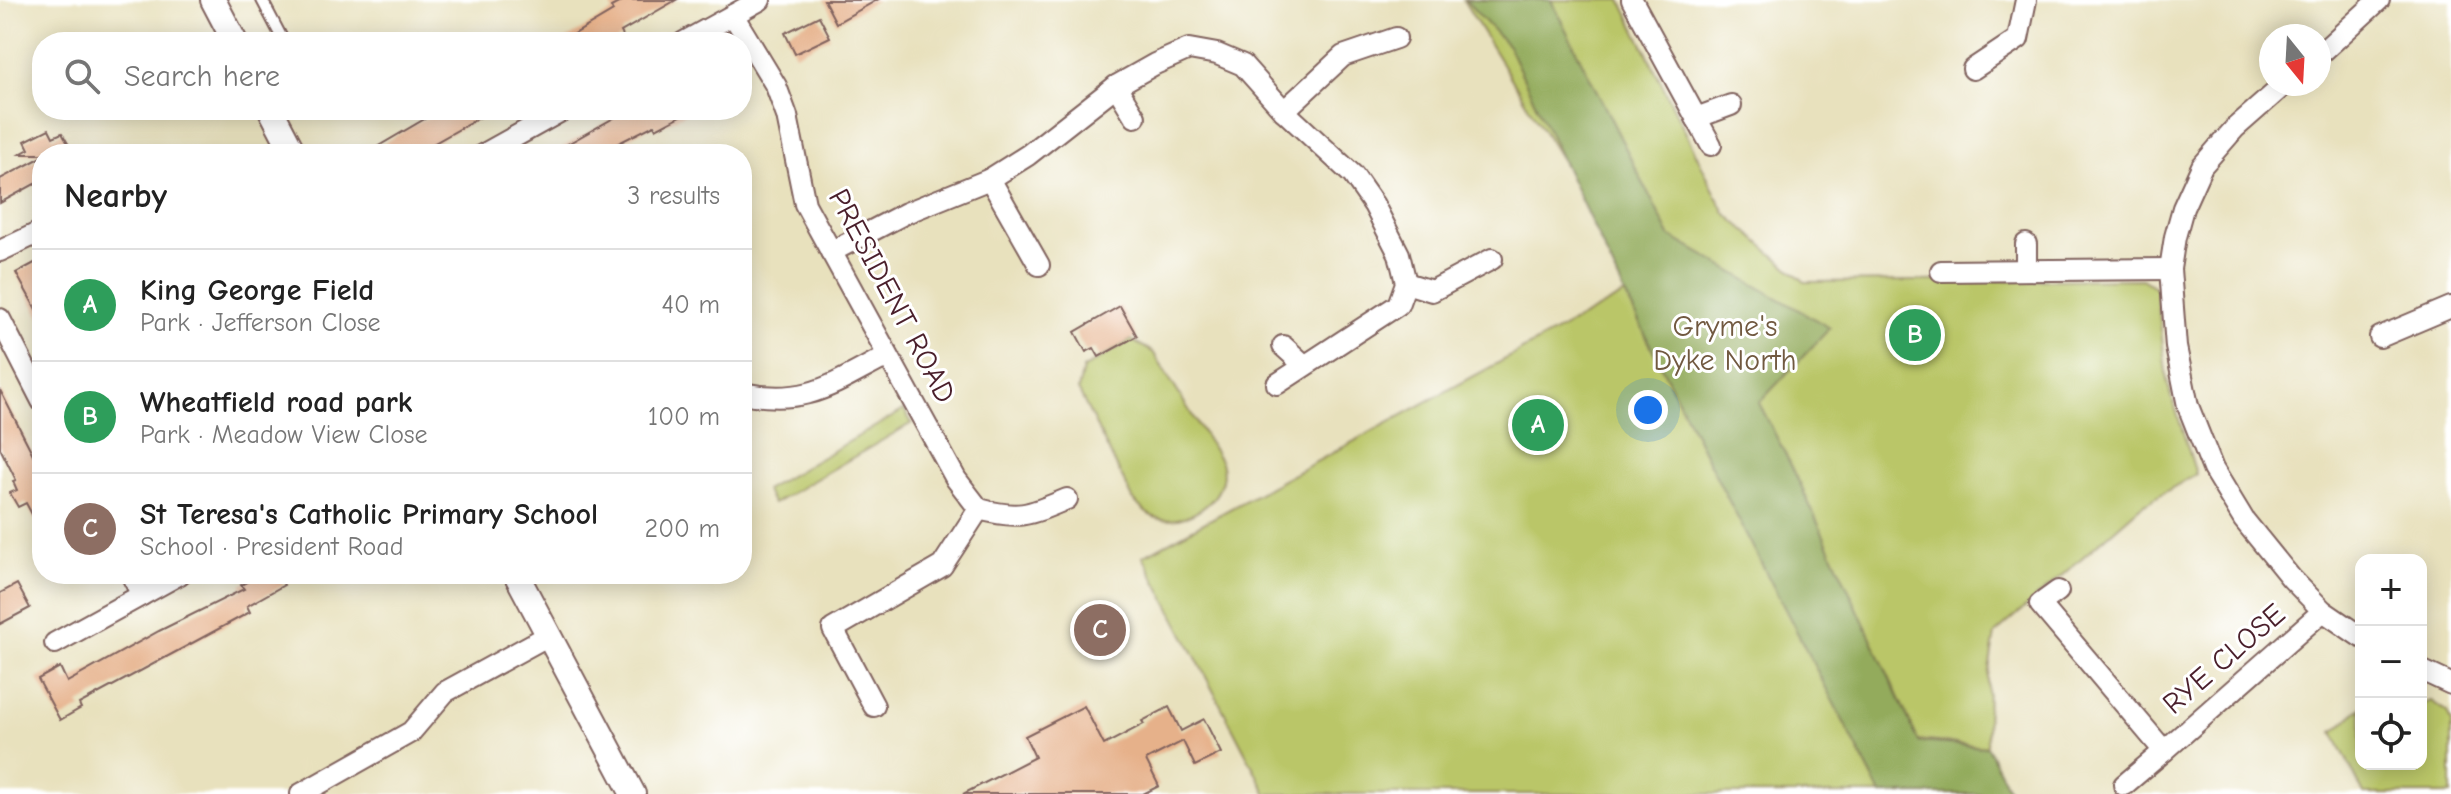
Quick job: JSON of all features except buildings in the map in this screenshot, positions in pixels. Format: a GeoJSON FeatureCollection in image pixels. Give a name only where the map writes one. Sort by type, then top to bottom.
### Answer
{"type":"FeatureCollection","features":[{"type":"Feature","properties":{"kind":"street"},"geometry":{"type":"LineString","coordinates":[[213,0],[230,32]]}},
{"type":"Feature","properties":{"kind":"street"},"geometry":{"type":"LineString","coordinates":[[702,32],[760,0]]}},
{"type":"Feature","properties":{"kind":"street"},"geometry":{"type":"LineString","coordinates":[[1632,0],[1711,145]]}},
{"type":"Feature","properties":{"kind":"street"},"geometry":{"type":"LineString","coordinates":[[1973,69],[2018,39],[2026,0]]}},
{"type":"Feature","properties":{"kind":"street"},"geometry":{"type":"LineString","coordinates":[[2331,44],[2379,0]]}},
{"type":"Feature","properties":{"kind":"street","name":"PRESIDENT ROAD"},"geometry":{"type":"LineString","coordinates":[[733,15],[743,32]]}},
{"type":"Feature","properties":{"kind":"street"},"geometry":{"type":"LineString","coordinates":[[1284,111],[1343,56],[1396,38]]}},
{"type":"Feature","properties":{"kind":"street","name":"PRESIDENT ROAD"},"geometry":{"type":"LineString","coordinates":[[752,46],[776,86],[787,116],[805,204],[956,479],[979,509]]}},
{"type":"Feature","properties":{"kind":"street"},"geometry":{"type":"LineString","coordinates":[[831,252],[906,213],[990,179],[1028,155],[1116,86],[1155,64],[1189,49],[1217,54],[1243,65],[1284,111],[1353,175],[1374,205],[1399,254],[1406,283],[1398,305],[1277,384]]}},
{"type":"Feature","properties":{"kind":"street"},"geometry":{"type":"LineString","coordinates":[[1116,86],[1135,117]]}},
{"type":"Feature","properties":{"kind":"street"},"geometry":{"type":"LineString","coordinates":[[2271,96],[2235,128],[2202,166],[2183,208],[2170,269],[2176,347],[2188,406],[2213,469],[2244,520],[2291,578],[2323,611],[2355,633]]}},
{"type":"Feature","properties":{"kind":"street"},"geometry":{"type":"LineString","coordinates":[[1696,118],[1731,105]]}},
{"type":"Feature","properties":{"kind":"street"},"geometry":{"type":"LineString","coordinates":[[276,120],[289,144]]}},
{"type":"Feature","properties":{"kind":"street"},"geometry":{"type":"LineString","coordinates":[[502,144],[545,120]]}},
{"type":"Feature","properties":{"kind":"street"},"geometry":{"type":"LineString","coordinates":[[990,179],[1039,265]]}},
{"type":"Feature","properties":{"kind":"street"},"geometry":{"type":"LineString","coordinates":[[0,251],[32,236]]}},
{"type":"Feature","properties":{"kind":"street"},"geometry":{"type":"LineString","coordinates":[[2026,244],[2026,270]]}},
{"type":"Feature","properties":{"kind":"street"},"geometry":{"type":"LineString","coordinates":[[1406,283],[1432,291],[1492,259]]}},
{"type":"Feature","properties":{"kind":"street"},"geometry":{"type":"LineString","coordinates":[[1941,271],[2170,269]]}},
{"type":"Feature","properties":{"kind":"street"},"geometry":{"type":"LineString","coordinates":[[2380,337],[2451,307]]}},
{"type":"Feature","properties":{"kind":"street"},"geometry":{"type":"LineString","coordinates":[[0,319],[32,381]]}},
{"type":"Feature","properties":{"kind":"street"},"geometry":{"type":"LineString","coordinates":[[1283,346],[1304,365]]}},
{"type":"Feature","properties":{"kind":"street"},"geometry":{"type":"LineString","coordinates":[[752,395],[794,398],[823,389],[887,356]]}},
{"type":"Feature","properties":{"kind":"street"},"geometry":{"type":"LineString","coordinates":[[874,706],[833,629],[942,566],[979,509],[1004,516],[1031,515],[1067,499]]}},
{"type":"Feature","properties":{"kind":"street"},"geometry":{"type":"LineString","coordinates":[[136,584],[142,595]]}},
{"type":"Feature","properties":{"kind":"street"},"geometry":{"type":"LineString","coordinates":[[55,643],[162,584]]}},
{"type":"Feature","properties":{"kind":"street"},"geometry":{"type":"LineString","coordinates":[[521,584],[633,794]]}},
{"type":"Feature","properties":{"kind":"street","name":"RYE CLOSE"},"geometry":{"type":"LineString","coordinates":[[2058,591],[2040,604],[2164,751]]}},
{"type":"Feature","properties":{"kind":"street","name":"RYE CLOSE"},"geometry":{"type":"LineString","coordinates":[[2124,785],[2323,611]]}},
{"type":"Feature","properties":{"kind":"street"},"geometry":{"type":"LineString","coordinates":[[301,794],[411,732],[445,692],[549,635]]}},
{"type":"Feature","properties":{"kind":"street"},"geometry":{"type":"LineString","coordinates":[[2427,673],[2451,684]]}},
{"type":"Feature","properties":{"kind":"lane"},"geometry":{"type":"LineString","coordinates":[[262,0],[279,32]]}},
{"type":"Feature","properties":{"kind":"green space"},"geometry":{"type":"Polygon","coordinates":[[[1463,0],[1621,0],[1725,213],[1805,282],[2142,279],[2156,288],[2167,381],[2196,474],[2141,506],[1995,634],[1988,676],[1987,747],[1918,740],[1463,0]]]}},
{"type":"Feature","properties":{"kind":"green space","name":"Gryme's Dyke North"},"geometry":{"type":"Polygon","coordinates":[[[1465,0],[1551,0],[1670,236],[1830,328],[1759,403],[1793,469],[1919,742],[1987,747],[2011,794],[1881,794],[1625,294],[1509,47],[1465,0]]]}},
{"type":"Feature","properties":{"kind":"green space"},"geometry":{"type":"Polygon","coordinates":[[[1625,294],[1881,794],[1267,794],[1143,556],[1625,294]]]}},
{"type":"Feature","properties":{"kind":"green space"},"geometry":{"type":"Polygon","coordinates":[[[1131,340],[1153,352],[1221,462],[1223,475],[1213,499],[1191,515],[1178,519],[1152,516],[1133,499],[1078,390],[1083,369],[1131,340]]]}},
{"type":"Feature","properties":{"kind":"green space"},"geometry":{"type":"Polygon","coordinates":[[[904,410],[912,423],[773,504],[765,490],[904,410]]]}},
{"type":"Feature","properties":{"kind":"green space"},"geometry":{"type":"Polygon","coordinates":[[[2431,701],[2447,712],[2451,722],[2451,794],[2364,794],[2333,732],[2355,713],[2355,770],[2427,770],[2427,703],[2431,701]]]}},
{"type":"Feature","properties":{"kind":"place","name":"Wheatfield road park"},"geometry":{"type":"Point","coordinates":[1915,335]}},
{"type":"Feature","properties":{"kind":"place","name":"King George Field"},"geometry":{"type":"Point","coordinates":[1538,425]}},
{"type":"Feature","properties":{"kind":"place","name":"St Teresa's Catholic Primary School"},"geometry":{"type":"Point","coordinates":[1100,630]}}]}
